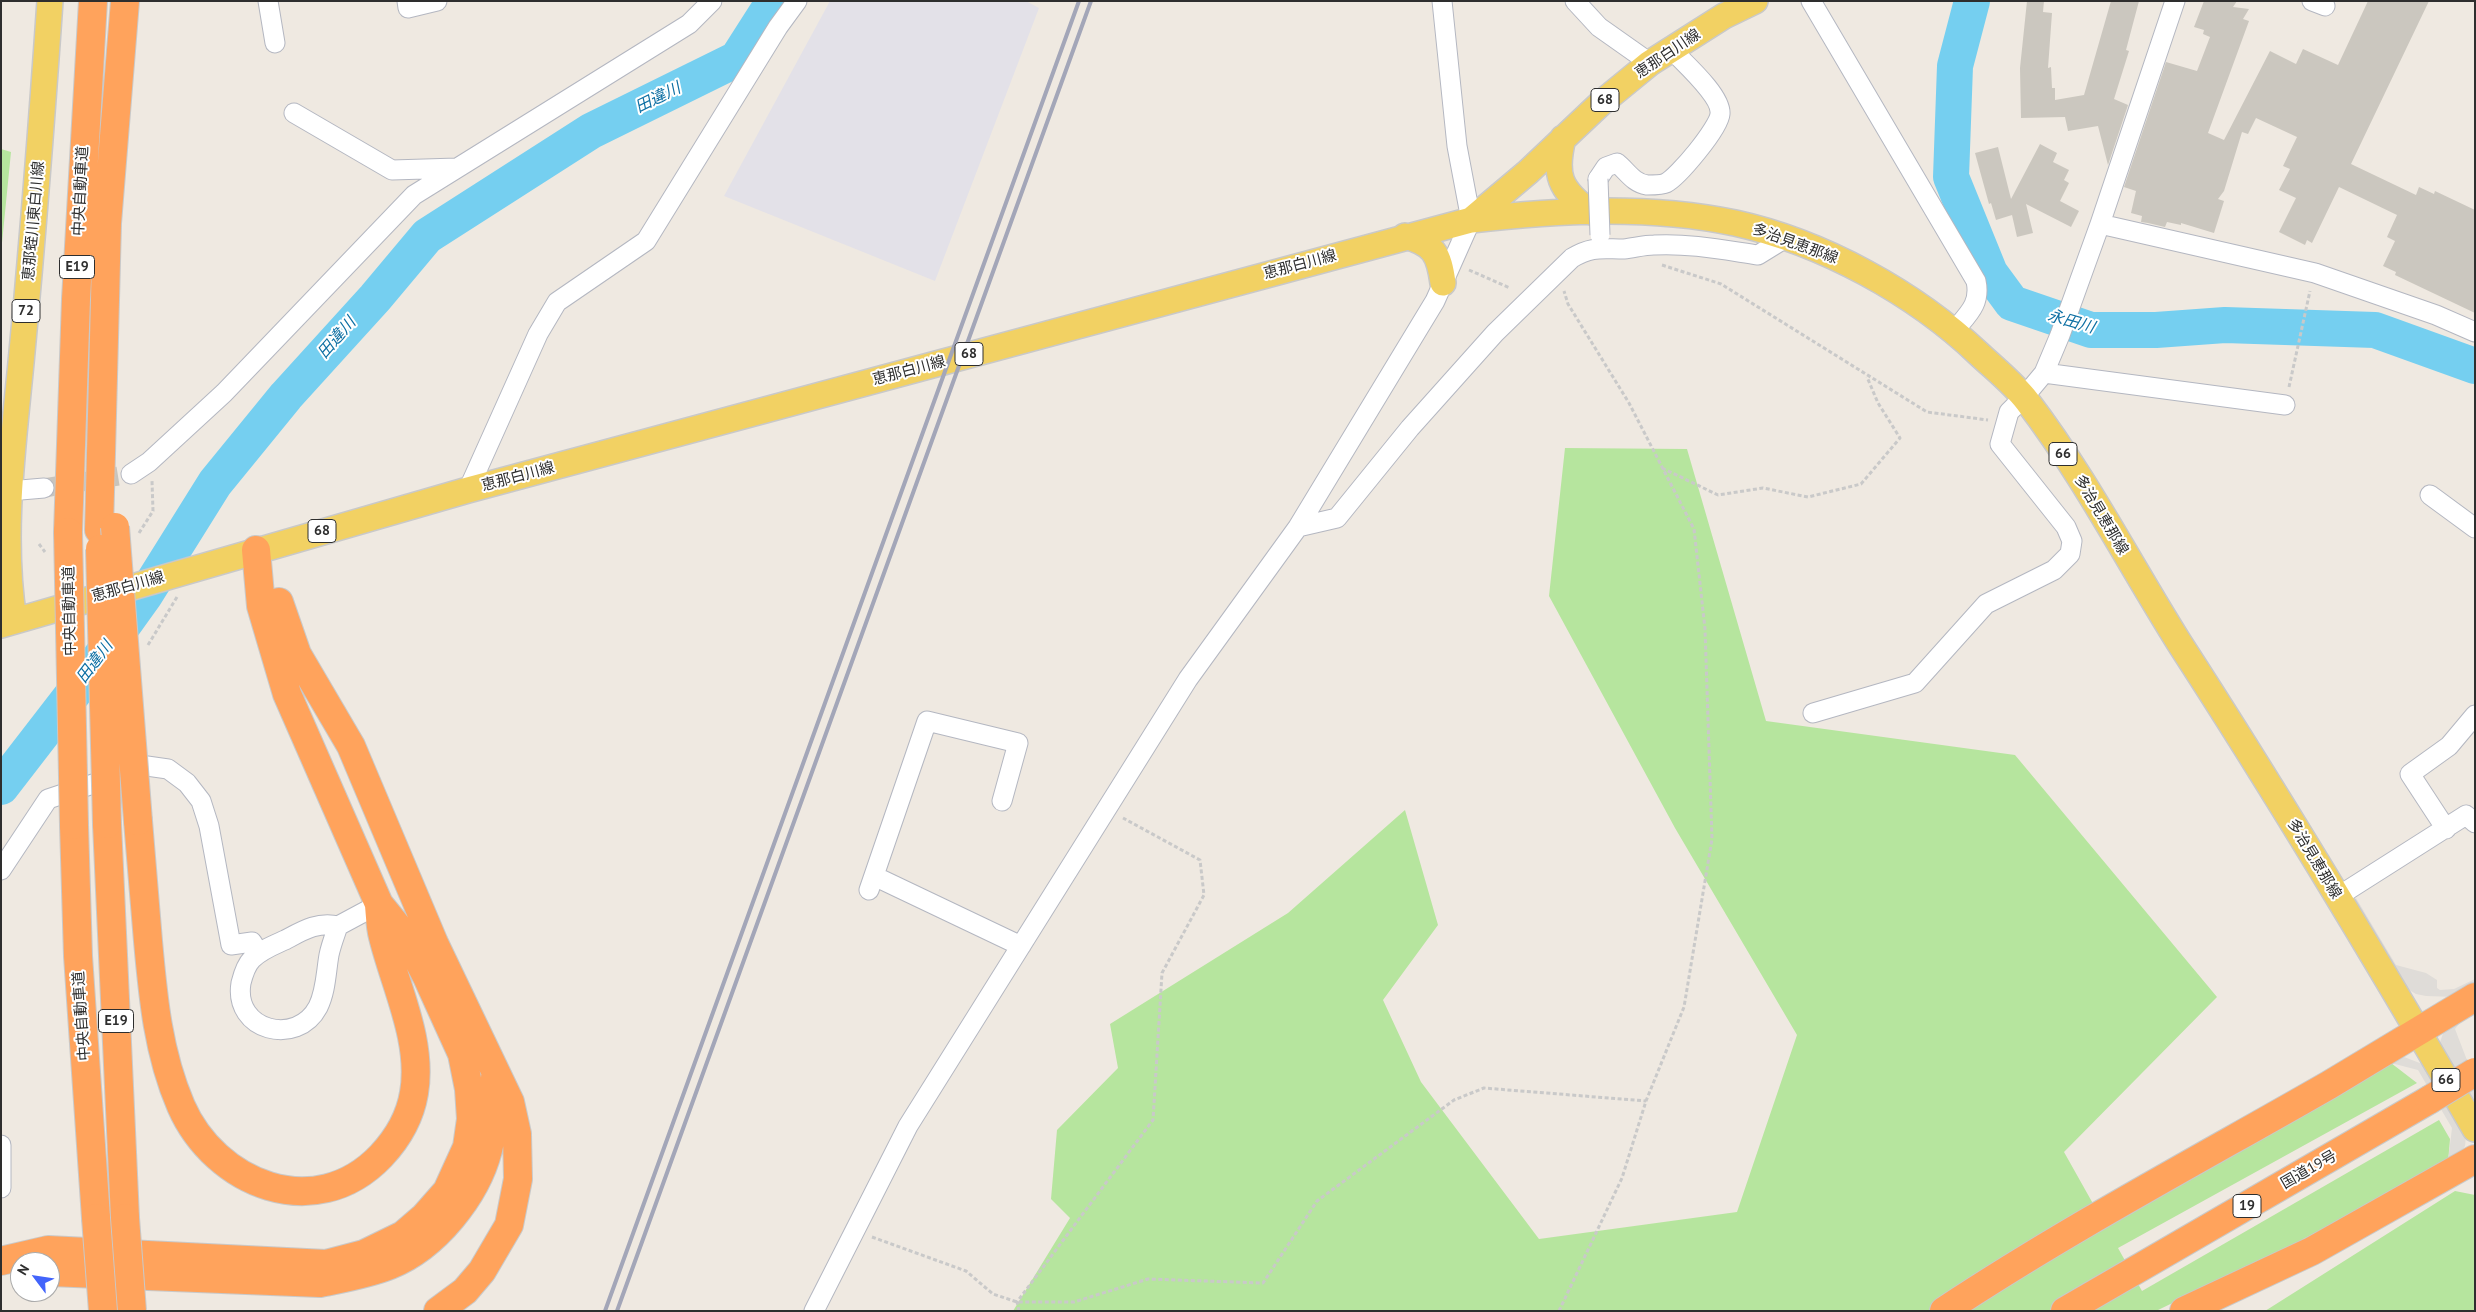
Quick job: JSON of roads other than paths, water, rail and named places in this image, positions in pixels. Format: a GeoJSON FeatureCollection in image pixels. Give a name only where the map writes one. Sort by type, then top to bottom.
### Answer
{"type":"FeatureCollection","features":[{"type":"Feature","properties":{"kind":"highway","name":"中央自動車道"},"geometry":{"type":"LineString","coordinates":[[93,1],[76,299],[68,532],[74,826],[87,1218],[103,1311]]}},
{"type":"Feature","properties":{"kind":"highway","name":"中央自動車道"},"geometry":{"type":"LineString","coordinates":[[125,1],[107,223],[100,426],[107,528],[107,824],[125,1218],[132,1311]]}},
{"type":"Feature","properties":{"kind":"highway"},"geometry":{"type":"LineString","coordinates":[[107,528],[138,821],[153,1001],[160,1043],[181,1106],[205,1146],[220,1160],[265,1186],[296,1192],[313,1191],[349,1179],[372,1165],[389,1148],[406,1119],[414,1091],[414,1051],[401,996],[383,936],[379,904]]}},
{"type":"Feature","properties":{"kind":"highway"},"geometry":{"type":"LineString","coordinates":[[1,1261],[48,1250],[326,1264],[364,1254],[403,1235],[425,1216],[447,1191],[467,1147],[471,1119],[469,1089],[462,1054],[427,977],[406,937],[379,904],[287,694],[261,606],[256,550]]}},
{"type":"Feature","properties":{"kind":"highway"},"geometry":{"type":"LineString","coordinates":[[256,550],[278,599],[297,654],[351,746],[434,943],[510,1102],[518,1134],[518,1179],[509,1225],[482,1271],[465,1291],[438,1311]]}},
{"type":"Feature","properties":{"kind":"highway"},"geometry":{"type":"LineString","coordinates":[[1944,1311],[1992,1279],[2330,1084],[2475,997]]}},
{"type":"Feature","properties":{"kind":"highway"},"geometry":{"type":"LineString","coordinates":[[60,1272],[320,1283],[364,1274],[391,1265],[416,1252],[430,1242],[458,1207],[482,1170],[489,1149],[493,1121],[495,1072]]}},
{"type":"Feature","properties":{"kind":"highway","name":"国道19号"},"geometry":{"type":"LineString","coordinates":[[2087,1311],[2432,1105],[2475,1072]]}},
{"type":"Feature","properties":{"kind":"highway","name":"国道19号"},"geometry":{"type":"LineString","coordinates":[[2065,1311],[2432,1105],[2475,1085]]}},
{"type":"Feature","properties":{"kind":"highway"},"geometry":{"type":"LineString","coordinates":[[2184,1311],[2312,1251],[2475,1159]]}},
{"type":"Feature","properties":{"kind":"highway"},"geometry":{"type":"LineString","coordinates":[[85,1311],[87,1218]]}},
{"type":"Feature","properties":{"kind":"main road","name":"恵那蛭川東白川線"},"geometry":{"type":"LineString","coordinates":[[8,622],[6,565],[9,491],[38,172],[50,1]]}},
{"type":"Feature","properties":{"kind":"main road","name":"恵那白川線"},"geometry":{"type":"LineString","coordinates":[[8,622],[468,490],[1405,236],[1471,220],[1650,63],[1724,16],[1755,1]]}},
{"type":"Feature","properties":{"kind":"main road"},"geometry":{"type":"LineString","coordinates":[[1563,138],[1558,158],[1563,185],[1571,198],[1590,212]]}},
{"type":"Feature","properties":{"kind":"main road","name":"多治見恵那線"},"geometry":{"type":"LineString","coordinates":[[1471,220],[1543,211],[1631,212],[1693,217],[1736,224],[1834,257],[1895,290],[1954,331],[2024,397],[2070,464],[2159,611],[2234,726],[2475,1129]]}},
{"type":"Feature","properties":{"kind":"main road"},"geometry":{"type":"LineString","coordinates":[[1405,236],[1419,240],[1431,248],[1440,259],[1443,283]]}},
{"type":"Feature","properties":{"kind":"street"},"geometry":{"type":"LineString","coordinates":[[268,1],[275,44]]}},
{"type":"Feature","properties":{"kind":"street"},"geometry":{"type":"LineString","coordinates":[[407,1],[408,8],[437,1]]}},
{"type":"Feature","properties":{"kind":"street"},"geometry":{"type":"LineString","coordinates":[[689,24],[692,1]]}},
{"type":"Feature","properties":{"kind":"street"},"geometry":{"type":"LineString","coordinates":[[131,474],[149,462],[224,394],[414,195],[689,24],[712,1]]}},
{"type":"Feature","properties":{"kind":"street"},"geometry":{"type":"LineString","coordinates":[[468,490],[538,334],[557,302],[646,242],[778,26],[797,1]]}},
{"type":"Feature","properties":{"kind":"street"},"geometry":{"type":"LineString","coordinates":[[814,1311],[908,1126],[1188,679],[1298,527],[1443,283],[1471,220],[1457,146],[1442,1]]}},
{"type":"Feature","properties":{"kind":"street"},"geometry":{"type":"LineString","coordinates":[[1575,1],[1599,27],[1650,63]]}},
{"type":"Feature","properties":{"kind":"street"},"geometry":{"type":"LineString","coordinates":[[1811,1],[1976,281],[1979,293],[1974,306],[1954,331]]}},
{"type":"Feature","properties":{"kind":"street"},"geometry":{"type":"LineString","coordinates":[[1813,713],[1915,683],[1986,604],[2054,570],[2070,554],[2072,541],[2066,527],[2000,444],[2009,412],[2044,373],[2060,335],[2100,224],[2175,1]]}},
{"type":"Feature","properties":{"kind":"street"},"geometry":{"type":"LineString","coordinates":[[1600,241],[1598,179],[1606,167],[1617,163],[1626,170],[1634,181],[1647,185],[1666,183],[1695,155],[1714,127],[1720,114],[1717,102],[1710,91],[1672,50]]}},
{"type":"Feature","properties":{"kind":"street"},"geometry":{"type":"LineString","coordinates":[[294,112],[392,170],[458,168]]}},
{"type":"Feature","properties":{"kind":"street"},"geometry":{"type":"LineString","coordinates":[[2100,224],[2315,273],[2436,314],[2475,332]]}},
{"type":"Feature","properties":{"kind":"street"},"geometry":{"type":"LineString","coordinates":[[1298,527],[1337,518],[1410,428],[1488,341],[1572,258],[1600,241],[1629,248],[1655,245],[1689,245],[1758,255],[1784,239]]}},
{"type":"Feature","properties":{"kind":"street"},"geometry":{"type":"LineString","coordinates":[[2044,373],[2285,405]]}},
{"type":"Feature","properties":{"kind":"street"},"geometry":{"type":"LineString","coordinates":[[9,491],[44,488]]}},
{"type":"Feature","properties":{"kind":"street"},"geometry":{"type":"LineString","coordinates":[[2430,495],[2475,528]]}},
{"type":"Feature","properties":{"kind":"street"},"geometry":{"type":"LineString","coordinates":[[2446,829],[2410,774],[2448,746],[2475,715]]}},
{"type":"Feature","properties":{"kind":"street"},"geometry":{"type":"LineString","coordinates":[[1002,801],[1018,743],[928,721],[871,883],[1021,946]]}},
{"type":"Feature","properties":{"kind":"street"},"geometry":{"type":"LineString","coordinates":[[1,870],[48,799],[147,766],[168,769],[187,783],[201,801],[209,826],[231,944],[252,942],[259,953]]}},
{"type":"Feature","properties":{"kind":"street"},"geometry":{"type":"LineString","coordinates":[[2337,897],[2466,815],[2475,823]]}},
{"type":"Feature","properties":{"kind":"street"},"geometry":{"type":"LineString","coordinates":[[338,926],[328,923],[313,926],[259,953],[252,959],[243,976],[240,993],[244,1008],[252,1020],[266,1028],[282,1030],[297,1028],[310,1020],[318,1006],[324,988],[329,952],[338,926],[379,904]]}},
{"type":"Feature","properties":{"kind":"street"},"geometry":{"type":"LineString","coordinates":[[1,1144],[1,1188]]}},
{"type":"Feature","properties":{"kind":"waterway","name":"田違川"},"geometry":{"type":"LineString","coordinates":[[1,787],[89,673],[145,595],[215,483],[286,396],[375,298],[427,236],[591,131],[737,59],[774,1]]}},
{"type":"Feature","properties":{"kind":"waterway","name":"永田川"},"geometry":{"type":"LineString","coordinates":[[1972,1],[1955,66],[1951,177],[1990,273],[2012,303],[2091,330],[2156,330],[2225,325],[2375,330],[2475,366]]}},
{"type":"Feature","properties":{"kind":"tunnel"},"geometry":{"type":"LineString","coordinates":[[44,488],[131,474]]}},
{"type":"Feature","properties":{"kind":"railway"},"geometry":{"type":"LineString","coordinates":[[605,1311],[1079,1]]}},
{"type":"Feature","properties":{"kind":"railway"},"geometry":{"type":"LineString","coordinates":[[617,1311],[1091,1]]}}]}
